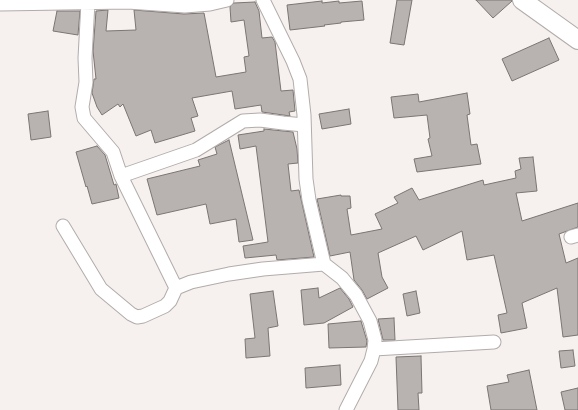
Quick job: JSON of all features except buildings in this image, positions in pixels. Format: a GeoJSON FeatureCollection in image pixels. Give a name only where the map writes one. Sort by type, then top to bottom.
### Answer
{"type":"FeatureCollection","features":[{"type":"Feature","properties":{"kind":"street"},"geometry":{"type":"LineString","coordinates":[[0,4],[128,2],[185,6],[210,4],[227,0]]}},
{"type":"Feature","properties":{"kind":"street"},"geometry":{"type":"LineString","coordinates":[[263,0],[298,71],[302,91],[306,179],[309,200],[324,264],[342,278],[356,295],[373,330],[375,340],[371,361],[346,410]]}},
{"type":"Feature","properties":{"kind":"street"},"geometry":{"type":"LineString","coordinates":[[522,0],[578,40]]}},
{"type":"Feature","properties":{"kind":"street"},"geometry":{"type":"LineString","coordinates":[[88,2],[85,58],[86,82],[82,107],[83,115],[85,121],[113,152],[121,176],[176,288]]}},
{"type":"Feature","properties":{"kind":"street"},"geometry":{"type":"LineString","coordinates":[[121,176],[196,150],[243,121],[260,120],[304,125]]}},
{"type":"Feature","properties":{"kind":"street"},"geometry":{"type":"LineString","coordinates":[[63,226],[101,289],[136,317],[141,317],[165,306],[170,301],[176,288],[191,282],[263,269],[324,264]]}},
{"type":"Feature","properties":{"kind":"street"},"geometry":{"type":"LineString","coordinates":[[374,350],[494,342]]}}]}
